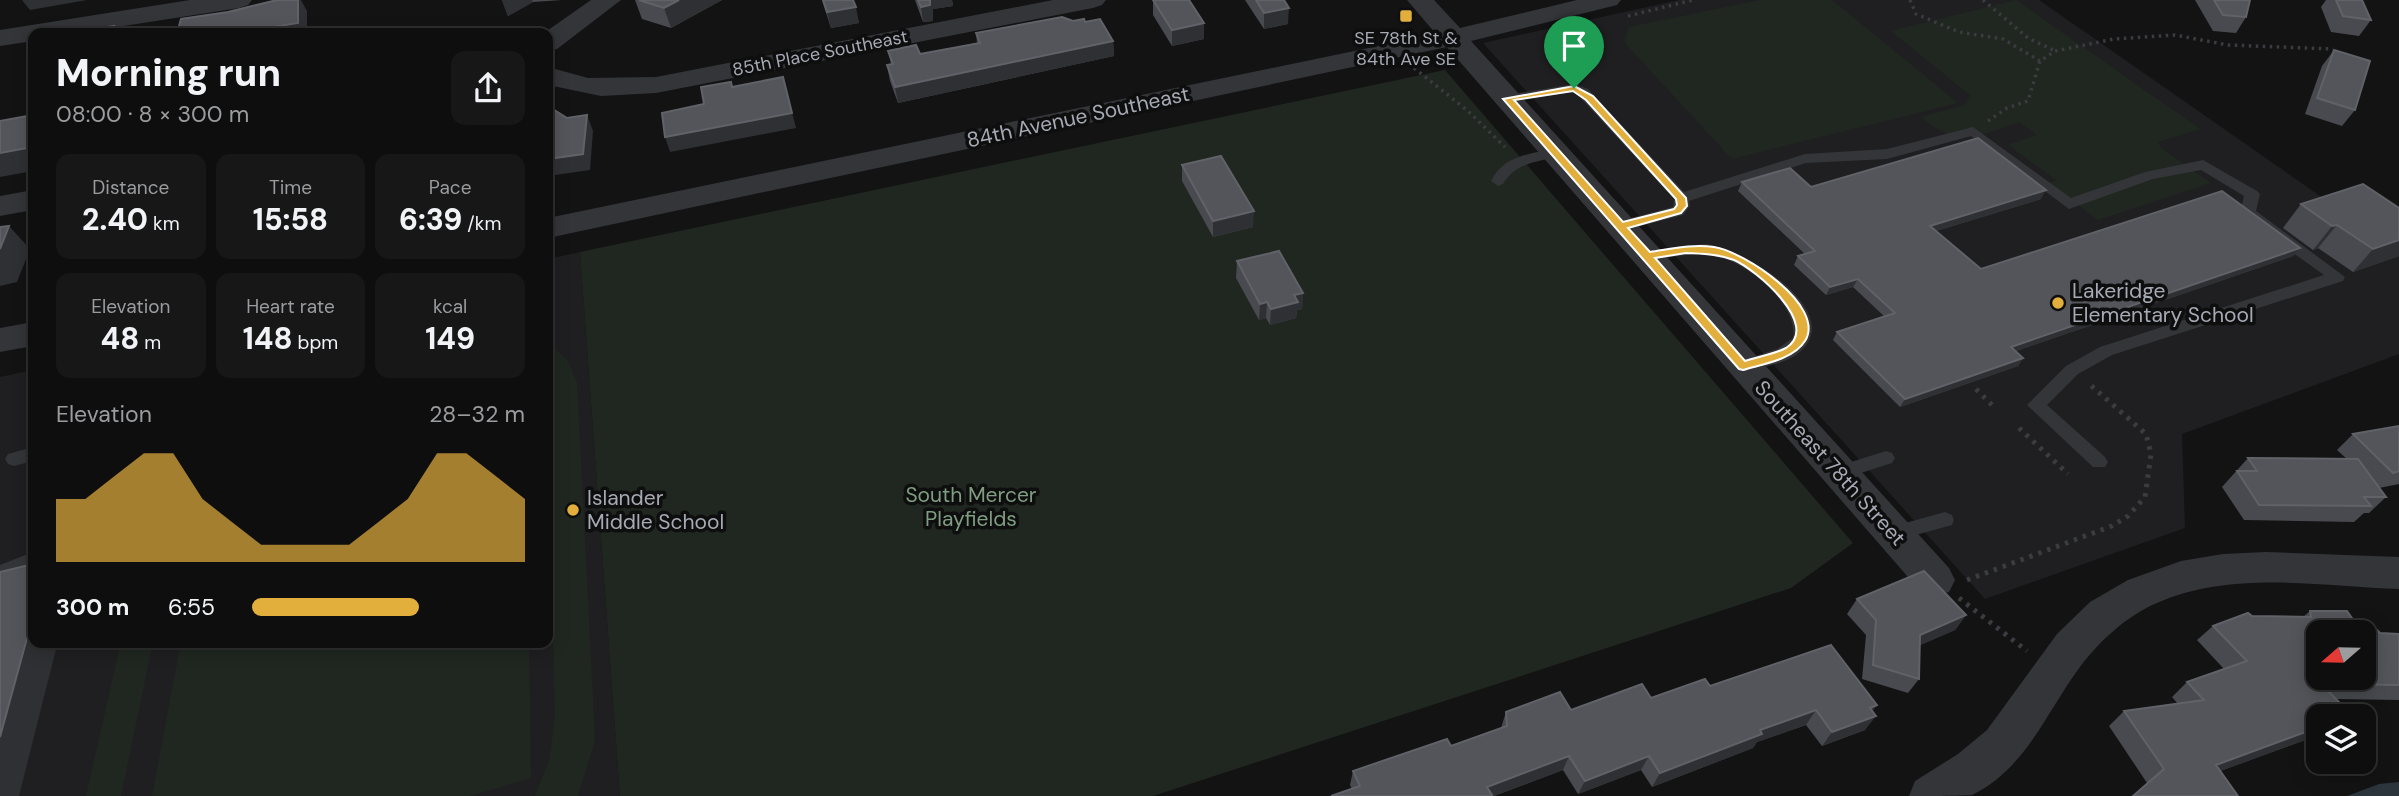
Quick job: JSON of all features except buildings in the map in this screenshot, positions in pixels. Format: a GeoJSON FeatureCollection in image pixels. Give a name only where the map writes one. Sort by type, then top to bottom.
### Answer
{"type":"FeatureCollection","features":[{"type":"Feature","properties":{"kind":"street"},"geometry":{"type":"LineString","coordinates":[[63,28],[239,0]]}},
{"type":"Feature","properties":{"kind":"street"},"geometry":{"type":"LineString","coordinates":[[553,39],[608,0]]}},
{"type":"Feature","properties":{"kind":"street","name":"85th Place Southeast"},"geometry":{"type":"LineString","coordinates":[[553,77],[581,86],[601,88],[656,85],[1093,0]]}},
{"type":"Feature","properties":{"kind":"street","name":"Southeast 78th Street"},"geometry":{"type":"LineString","coordinates":[[1420,0],[1935,580]]}},
{"type":"Feature","properties":{"kind":"street","name":"84th Avenue Southeast"},"geometry":{"type":"LineString","coordinates":[[553,227],[1452,38],[1608,0]]}},
{"type":"Feature","properties":{"kind":"street"},"geometry":{"type":"LineString","coordinates":[[0,38],[28,34]]}},
{"type":"Feature","properties":{"kind":"street"},"geometry":{"type":"LineString","coordinates":[[0,206],[28,201]]}},
{"type":"Feature","properties":{"kind":"street"},"geometry":{"type":"LineString","coordinates":[[0,341],[28,335]]}},
{"type":"Feature","properties":{"kind":"street"},"geometry":{"type":"LineString","coordinates":[[1931,796],[1973,769],[2010,736],[2070,649],[2094,622],[2160,582],[2196,572],[2235,568],[2399,573]]}},
{"type":"Feature","properties":{"kind":"lane"},"geometry":{"type":"LineString","coordinates":[[1507,99],[1574,88],[1583,92],[1681,198],[1682,206],[1678,211],[1621,226]]}},
{"type":"Feature","properties":{"kind":"lane"},"geometry":{"type":"LineString","coordinates":[[1681,198],[1805,159],[1886,154],[1973,131],[2069,204],[2150,175],[2203,165],[2252,194],[2248,213],[2337,277],[2106,351],[2072,370],[2036,405],[2099,462]]}},
{"type":"Feature","properties":{"kind":"lane"},"geometry":{"type":"LineString","coordinates":[[1498,181],[1501,173],[1513,164],[1556,153]]}},
{"type":"Feature","properties":{"kind":"lane"},"geometry":{"type":"LineString","coordinates":[[1647,256],[1686,250],[1714,250],[1739,258],[1761,272],[1783,292],[1798,311],[1803,327],[1801,338],[1790,350],[1743,366]]}},
{"type":"Feature","properties":{"kind":"lane"},"geometry":{"type":"LineString","coordinates":[[14,459],[28,455]]}},
{"type":"Feature","properties":{"kind":"lane"},"geometry":{"type":"LineString","coordinates":[[1839,473],[1886,458]]}},
{"type":"Feature","properties":{"kind":"lane"},"geometry":{"type":"LineString","coordinates":[[1894,533],[1945,520]]}},
{"type":"Feature","properties":{"kind":"lane"},"geometry":{"type":"LineString","coordinates":[[0,575],[28,563]]}},
{"type":"Feature","properties":{"kind":"path"},"geometry":{"type":"LineString","coordinates":[[1910,0],[1916,14],[1959,32],[2003,39],[2040,61]]}},
{"type":"Feature","properties":{"kind":"path"},"geometry":{"type":"LineString","coordinates":[[1983,0],[2028,38],[2055,51]]}},
{"type":"Feature","properties":{"kind":"path"},"geometry":{"type":"LineString","coordinates":[[1973,131],[2007,108],[2028,101],[2040,61],[2055,51],[2114,38],[2175,35],[2228,45],[2333,50]]}},
{"type":"Feature","properties":{"kind":"path"},"geometry":{"type":"LineString","coordinates":[[1935,580],[1972,580],[2112,526],[2128,516],[2145,497],[2151,454],[2146,433],[2072,370]]}},
{"type":"Feature","properties":{"kind":"path"},"geometry":{"type":"LineString","coordinates":[[1976,389],[1993,406]]}},
{"type":"Feature","properties":{"kind":"path"},"geometry":{"type":"LineString","coordinates":[[2019,428],[2068,474]]}},
{"type":"Feature","properties":{"kind":"path"},"geometry":{"type":"LineString","coordinates":[[1935,580],[2055,673]]}},
{"type":"Feature","properties":{"kind":"shaded area","name":"Lakeridge Elementary School"},"geometry":{"type":"Polygon","coordinates":[[[1679,0],[2039,0],[2399,251],[2399,354],[2182,434],[2185,528],[1985,599],[1483,43],[1679,0]]]}},
{"type":"Feature","properties":{"kind":"shaded area","name":"Islander Middle School"},"geometry":{"type":"Polygon","coordinates":[[[580,252],[620,796],[0,796],[0,377],[28,371],[28,648],[553,648],[553,258],[580,252]]]}},
{"type":"Feature","properties":{"kind":"shaded area"},"geometry":{"type":"Polygon","coordinates":[[[2399,782],[2399,796],[2347,796],[2379,784],[2399,782]]]}},
{"type":"Feature","properties":{"kind":"green space"},"geometry":{"type":"Polygon","coordinates":[[[1760,0],[1832,0],[1958,103],[1732,159],[1624,42],[1629,27],[1760,0]]]}},
{"type":"Feature","properties":{"kind":"green space"},"geometry":{"type":"Polygon","coordinates":[[[2016,0],[2200,129],[2158,142],[2161,148],[2211,183],[2098,220],[2049,183],[2056,180],[2008,145],[2037,135],[2020,122],[1979,135],[1958,137],[1947,134],[1921,117],[1965,105],[1970,95],[1891,31],[2016,0]]]}},
{"type":"Feature","properties":{"kind":"green space","name":"South Mercer Playfields"},"geometry":{"type":"Polygon","coordinates":[[[1445,70],[1853,543],[1791,588],[1153,796],[620,796],[580,252],[1445,70]]]}},
{"type":"Feature","properties":{"kind":"green space"},"geometry":{"type":"Polygon","coordinates":[[[553,346],[567,360],[577,383],[595,740],[578,796],[535,796],[550,758],[555,715],[553,346]]]}},
{"type":"Feature","properties":{"kind":"green space"},"geometry":{"type":"Polygon","coordinates":[[[120,648],[152,648],[121,796],[86,796],[120,648]]]}},
{"type":"Feature","properties":{"kind":"green space"},"geometry":{"type":"Polygon","coordinates":[[[180,648],[529,648],[531,778],[470,796],[152,796],[180,648]]]}},
{"type":"Feature","properties":{"kind":"place","name":"SE 78th St & 84th Ave SE"},"geometry":{"type":"Point","coordinates":[1406,16]}},
{"type":"Feature","properties":{"kind":"place","name":"Lakeridge Elementary School"},"geometry":{"type":"Point","coordinates":[2058,303]}},
{"type":"Feature","properties":{"kind":"place","name":"Islander Middle School"},"geometry":{"type":"Point","coordinates":[573,510]}},
{"type":"Feature","properties":{"kind":"route"},"geometry":{"type":"LineString","coordinates":[[1574,88],[1507,99],[1647,256],[1686,250],[1714,250],[1739,258],[1761,272],[1783,292],[1798,311],[1803,327],[1801,338],[1790,350],[1743,366],[1621,226],[1678,211],[1682,206],[1681,198],[1590,98],[1574,88]]}}]}
